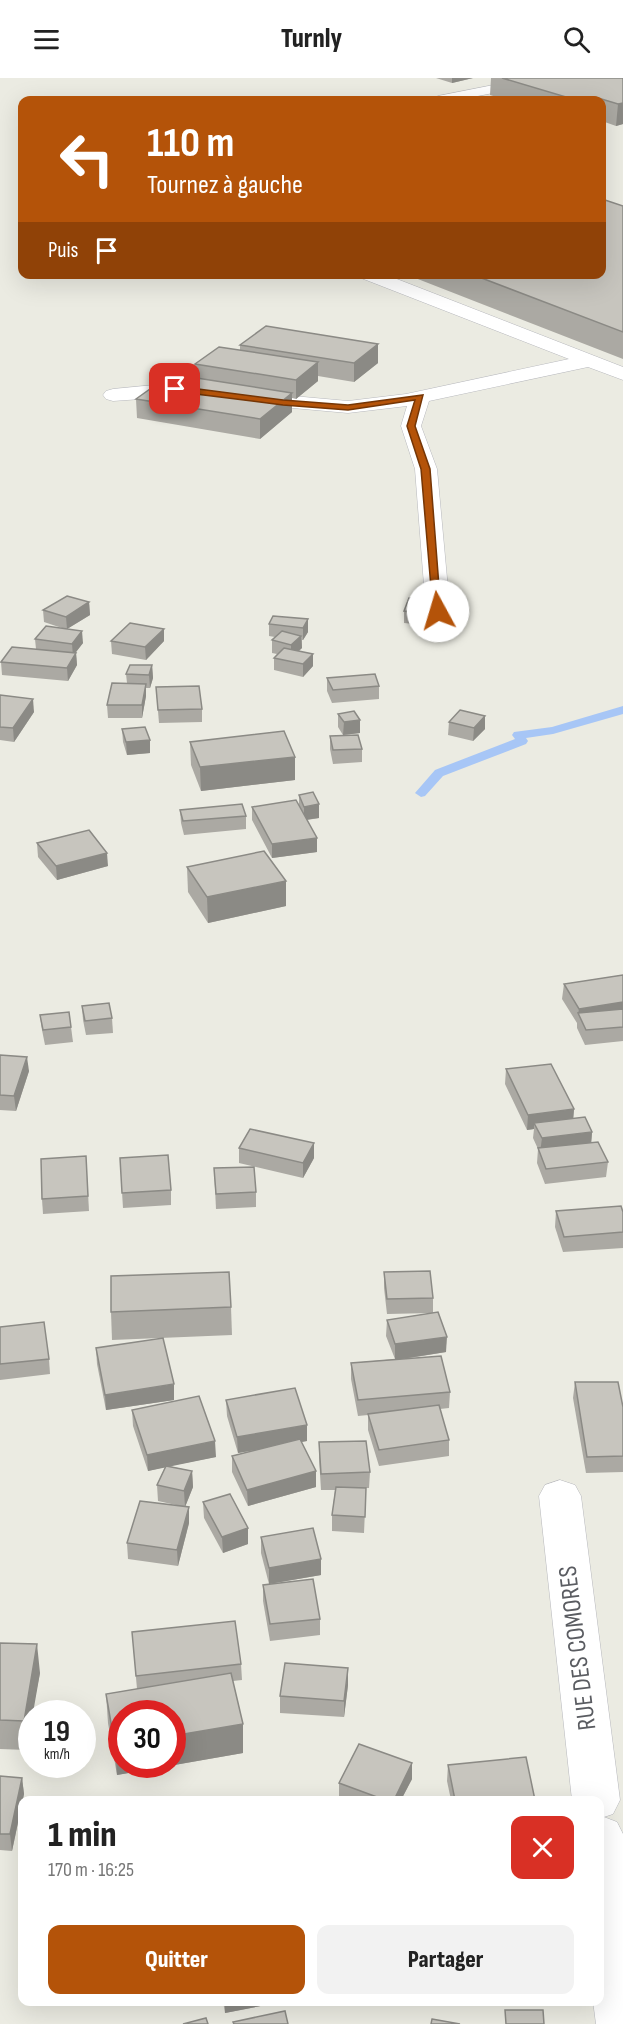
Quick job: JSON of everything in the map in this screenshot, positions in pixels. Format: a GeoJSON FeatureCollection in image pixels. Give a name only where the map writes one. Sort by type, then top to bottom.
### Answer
{"type":"FeatureCollection","features":[{"type":"Feature","properties":{"kind":"street"},"geometry":{"type":"LineString","coordinates":[[458,96],[550,78]]}},
{"type":"Feature","properties":{"kind":"street"},"geometry":{"type":"LineString","coordinates":[[380,279],[623,374]]}},
{"type":"Feature","properties":{"kind":"street"},"geometry":{"type":"LineString","coordinates":[[229,396],[348,407],[420,397],[589,361]]}},
{"type":"Feature","properties":{"kind":"street"},"geometry":{"type":"LineString","coordinates":[[113,395],[175,389],[207,393]]}},
{"type":"Feature","properties":{"kind":"street"},"geometry":{"type":"LineString","coordinates":[[420,397],[411,426],[426,469],[438,611]]}},
{"type":"Feature","properties":{"kind":"street","name":"RUE DES COMORES"},"geometry":{"type":"LineString","coordinates":[[560,1496],[596,1796]]}},
{"type":"Feature","properties":{"kind":"street"},"geometry":{"type":"LineString","coordinates":[[604,1871],[622,2024]]}},
{"type":"Feature","properties":{"kind":"building"},"geometry":{"type":"Polygon","coordinates":[[[502,78],[623,78],[623,103],[606,100],[606,96],[563,96],[502,78]]]}},
{"type":"Feature","properties":{"kind":"building"},"geometry":{"type":"Polygon","coordinates":[[[606,200],[623,206],[623,332],[484,279],[606,279],[606,200]]]}},
{"type":"Feature","properties":{"kind":"building"},"geometry":{"type":"Polygon","coordinates":[[[266,326],[378,344],[354,363],[240,345],[266,326]]]}},
{"type":"Feature","properties":{"kind":"building"},"geometry":{"type":"Polygon","coordinates":[[[219,347],[318,362],[296,380],[195,364],[219,347]]]}},
{"type":"Feature","properties":{"kind":"building"},"geometry":{"type":"Polygon","coordinates":[[[171,374],[292,393],[260,419],[136,399],[171,374]]]}},
{"type":"Feature","properties":{"kind":"building"},"geometry":{"type":"Polygon","coordinates":[[[67,596],[89,602],[66,617],[43,610],[67,596]]]}},
{"type":"Feature","properties":{"kind":"building"},"geometry":{"type":"Polygon","coordinates":[[[409,598],[429,599],[425,612],[404,611],[409,598]]]}},
{"type":"Feature","properties":{"kind":"building"},"geometry":{"type":"Polygon","coordinates":[[[273,616],[308,619],[303,628],[269,624],[273,616]]]}},
{"type":"Feature","properties":{"kind":"building"},"geometry":{"type":"Polygon","coordinates":[[[130,623],[164,629],[145,647],[111,641],[130,623]]]}},
{"type":"Feature","properties":{"kind":"building"},"geometry":{"type":"Polygon","coordinates":[[[46,626],[82,631],[72,644],[35,639],[46,626]]]}},
{"type":"Feature","properties":{"kind":"building"},"geometry":{"type":"Polygon","coordinates":[[[282,631],[301,636],[291,645],[272,640],[282,631]]]}},
{"type":"Feature","properties":{"kind":"building"},"geometry":{"type":"Polygon","coordinates":[[[12,647],[76,653],[67,668],[1,662],[12,647]]]}},
{"type":"Feature","properties":{"kind":"building"},"geometry":{"type":"Polygon","coordinates":[[[284,648],[313,654],[303,664],[274,658],[284,648]]]}},
{"type":"Feature","properties":{"kind":"building"},"geometry":{"type":"Polygon","coordinates":[[[130,665],[152,665],[149,675],[126,674],[130,665]]]}},
{"type":"Feature","properties":{"kind":"building"},"geometry":{"type":"Polygon","coordinates":[[[375,674],[379,686],[333,690],[327,678],[375,674]]]}},
{"type":"Feature","properties":{"kind":"building"},"geometry":{"type":"Polygon","coordinates":[[[112,683],[146,684],[142,705],[107,705],[112,683]]]}},
{"type":"Feature","properties":{"kind":"building"},"geometry":{"type":"Polygon","coordinates":[[[199,686],[202,709],[158,710],[156,687],[199,686]]]}},
{"type":"Feature","properties":{"kind":"building"},"geometry":{"type":"Polygon","coordinates":[[[0,695],[33,699],[13,728],[0,727],[0,695]]]}},
{"type":"Feature","properties":{"kind":"building"},"geometry":{"type":"Polygon","coordinates":[[[460,710],[485,716],[474,728],[449,722],[460,710]]]}},
{"type":"Feature","properties":{"kind":"building"},"geometry":{"type":"Polygon","coordinates":[[[354,711],[360,720],[344,722],[338,714],[354,711]]]}},
{"type":"Feature","properties":{"kind":"building"},"geometry":{"type":"Polygon","coordinates":[[[145,727],[150,740],[126,742],[122,729],[145,727]]]}},
{"type":"Feature","properties":{"kind":"building"},"geometry":{"type":"Polygon","coordinates":[[[284,731],[295,757],[200,767],[190,742],[284,731]]]}},
{"type":"Feature","properties":{"kind":"building"},"geometry":{"type":"Polygon","coordinates":[[[358,735],[362,749],[333,750],[330,736],[358,735]]]}},
{"type":"Feature","properties":{"kind":"building"},"geometry":{"type":"Polygon","coordinates":[[[313,792],[319,804],[304,807],[299,795],[313,792]]]}},
{"type":"Feature","properties":{"kind":"building"},"geometry":{"type":"Polygon","coordinates":[[[296,800],[317,838],[272,844],[252,807],[296,800]]]}},
{"type":"Feature","properties":{"kind":"building"},"geometry":{"type":"Polygon","coordinates":[[[242,804],[246,816],[183,821],[180,810],[242,804]]]}},
{"type":"Feature","properties":{"kind":"building"},"geometry":{"type":"Polygon","coordinates":[[[89,830],[107,853],[56,866],[37,843],[89,830]]]}},
{"type":"Feature","properties":{"kind":"building"},"geometry":{"type":"Polygon","coordinates":[[[264,851],[286,881],[207,897],[187,867],[264,851]]]}},
{"type":"Feature","properties":{"kind":"building"},"geometry":{"type":"Polygon","coordinates":[[[623,975],[623,1002],[579,1009],[564,984],[623,975]]]}},
{"type":"Feature","properties":{"kind":"building"},"geometry":{"type":"Polygon","coordinates":[[[109,1003],[112,1018],[85,1021],[82,1006],[109,1003]]]}},
{"type":"Feature","properties":{"kind":"building"},"geometry":{"type":"Polygon","coordinates":[[[623,1009],[623,1027],[586,1030],[578,1013],[623,1009]]]}},
{"type":"Feature","properties":{"kind":"building"},"geometry":{"type":"Polygon","coordinates":[[[69,1012],[71,1027],[43,1030],[40,1015],[69,1012]]]}},
{"type":"Feature","properties":{"kind":"building"},"geometry":{"type":"Polygon","coordinates":[[[0,1055],[27,1057],[14,1096],[0,1095],[0,1055]]]}},
{"type":"Feature","properties":{"kind":"building"},"geometry":{"type":"Polygon","coordinates":[[[551,1064],[574,1109],[528,1115],[506,1069],[551,1064]]]}},
{"type":"Feature","properties":{"kind":"building"},"geometry":{"type":"Polygon","coordinates":[[[585,1117],[592,1132],[542,1138],[534,1123],[585,1117]]]}},
{"type":"Feature","properties":{"kind":"building"},"geometry":{"type":"Polygon","coordinates":[[[250,1129],[314,1143],[303,1163],[239,1148],[250,1129]]]}},
{"type":"Feature","properties":{"kind":"building"},"geometry":{"type":"Polygon","coordinates":[[[598,1142],[608,1162],[546,1169],[538,1148],[598,1142]]]}},
{"type":"Feature","properties":{"kind":"building"},"geometry":{"type":"Polygon","coordinates":[[[168,1155],[171,1190],[122,1193],[120,1158],[168,1155]]]}},
{"type":"Feature","properties":{"kind":"building"},"geometry":{"type":"Polygon","coordinates":[[[86,1156],[88,1196],[42,1199],[41,1159],[86,1156]]]}},
{"type":"Feature","properties":{"kind":"building"},"geometry":{"type":"Polygon","coordinates":[[[254,1167],[256,1192],[216,1194],[214,1168],[254,1167]]]}},
{"type":"Feature","properties":{"kind":"building"},"geometry":{"type":"Polygon","coordinates":[[[621,1206],[623,1232],[564,1237],[556,1211],[621,1206]]]}},
{"type":"Feature","properties":{"kind":"building"},"geometry":{"type":"Polygon","coordinates":[[[430,1271],[433,1298],[387,1299],[384,1272],[430,1271]]]}},
{"type":"Feature","properties":{"kind":"building"},"geometry":{"type":"Polygon","coordinates":[[[229,1272],[231,1307],[111,1312],[111,1276],[229,1272]]]}},
{"type":"Feature","properties":{"kind":"building"},"geometry":{"type":"Polygon","coordinates":[[[438,1312],[447,1337],[395,1344],[387,1320],[438,1312]]]}},
{"type":"Feature","properties":{"kind":"building"},"geometry":{"type":"Polygon","coordinates":[[[44,1322],[49,1359],[0,1364],[0,1327],[44,1322]]]}},
{"type":"Feature","properties":{"kind":"building"},"geometry":{"type":"Polygon","coordinates":[[[163,1338],[174,1384],[105,1395],[96,1348],[163,1338]]]}},
{"type":"Feature","properties":{"kind":"building"},"geometry":{"type":"Polygon","coordinates":[[[441,1356],[450,1392],[358,1400],[351,1363],[441,1356]]]}},
{"type":"Feature","properties":{"kind":"building"},"geometry":{"type":"Polygon","coordinates":[[[575,1382],[618,1382],[623,1407],[623,1456],[587,1457],[575,1382]]]}},
{"type":"Feature","properties":{"kind":"building"},"geometry":{"type":"Polygon","coordinates":[[[295,1388],[307,1425],[237,1437],[226,1400],[295,1388]]]}},
{"type":"Feature","properties":{"kind":"building"},"geometry":{"type":"Polygon","coordinates":[[[199,1396],[215,1441],[147,1455],[132,1410],[199,1396]]]}},
{"type":"Feature","properties":{"kind":"building"},"geometry":{"type":"Polygon","coordinates":[[[439,1405],[449,1440],[379,1450],[368,1414],[439,1405]]]}},
{"type":"Feature","properties":{"kind":"building"},"geometry":{"type":"Polygon","coordinates":[[[300,1439],[316,1471],[247,1490],[232,1456],[300,1439]]]}},
{"type":"Feature","properties":{"kind":"building"},"geometry":{"type":"Polygon","coordinates":[[[366,1441],[370,1472],[321,1474],[319,1442],[366,1441]]]}},
{"type":"Feature","properties":{"kind":"building"},"geometry":{"type":"Polygon","coordinates":[[[166,1466],[192,1471],[184,1491],[157,1485],[166,1466]]]}},
{"type":"Feature","properties":{"kind":"building"},"geometry":{"type":"Polygon","coordinates":[[[336,1487],[366,1488],[365,1517],[332,1515],[336,1487]]]}},
{"type":"Feature","properties":{"kind":"building"},"geometry":{"type":"Polygon","coordinates":[[[230,1494],[248,1528],[222,1537],[203,1502],[230,1494]]]}},
{"type":"Feature","properties":{"kind":"building"},"geometry":{"type":"Polygon","coordinates":[[[140,1501],[189,1507],[177,1550],[127,1543],[140,1501]]]}},
{"type":"Feature","properties":{"kind":"building"},"geometry":{"type":"Polygon","coordinates":[[[313,1528],[321,1559],[269,1568],[261,1537],[313,1528]]]}},
{"type":"Feature","properties":{"kind":"building"},"geometry":{"type":"Polygon","coordinates":[[[313,1579],[320,1619],[270,1624],[263,1585],[313,1579]]]}},
{"type":"Feature","properties":{"kind":"building"},"geometry":{"type":"Polygon","coordinates":[[[235,1621],[241,1664],[136,1676],[132,1632],[235,1621]]]}},
{"type":"Feature","properties":{"kind":"building"},"geometry":{"type":"Polygon","coordinates":[[[0,1643],[37,1644],[28,1700],[18,1700],[18,1721],[0,1720],[0,1643]]]}},
{"type":"Feature","properties":{"kind":"building"},"geometry":{"type":"Polygon","coordinates":[[[285,1663],[348,1668],[344,1701],[280,1696],[285,1663]]]}},
{"type":"Feature","properties":{"kind":"building"},"geometry":{"type":"Polygon","coordinates":[[[231,1673],[243,1724],[186,1734],[186,1700],[108,1700],[108,1706],[106,1694],[231,1673]]]}},
{"type":"Feature","properties":{"kind":"building"},"geometry":{"type":"Polygon","coordinates":[[[359,1744],[412,1763],[396,1796],[374,1796],[339,1783],[359,1744]]]}},
{"type":"Feature","properties":{"kind":"building"},"geometry":{"type":"Polygon","coordinates":[[[526,1757],[534,1796],[454,1796],[448,1765],[526,1757]]]}},
{"type":"Feature","properties":{"kind":"building"},"geometry":{"type":"Polygon","coordinates":[[[0,1776],[22,1778],[10,1834],[0,1834],[0,1776]]]}},
{"type":"Feature","properties":{"kind":"building"},"geometry":{"type":"Polygon","coordinates":[[[505,2010],[543,2010],[544,2024],[506,2024],[505,2010]]]}},
{"type":"Feature","properties":{"kind":"building"},"geometry":{"type":"Polygon","coordinates":[[[285,2011],[288,2024],[234,2024],[233,2022],[285,2011]]]}},
{"type":"Feature","properties":{"kind":"building"},"geometry":{"type":"Polygon","coordinates":[[[206,2018],[208,2024],[183,2024],[206,2018]]]}},
{"type":"Feature","properties":{"kind":"building"},"geometry":{"type":"Polygon","coordinates":[[[432,2019],[460,2024],[431,2024],[432,2019]]]}},
{"type":"Feature","properties":{"kind":"waterway"},"geometry":{"type":"LineString","coordinates":[[421,793],[439,773],[522,741],[518,735],[553,730],[623,710]]}},
{"type":"Feature","properties":{"kind":"route"},"geometry":{"type":"LineString","coordinates":[[175,389],[283,403],[348,407],[420,397],[411,426],[426,469],[438,611]]}}]}
